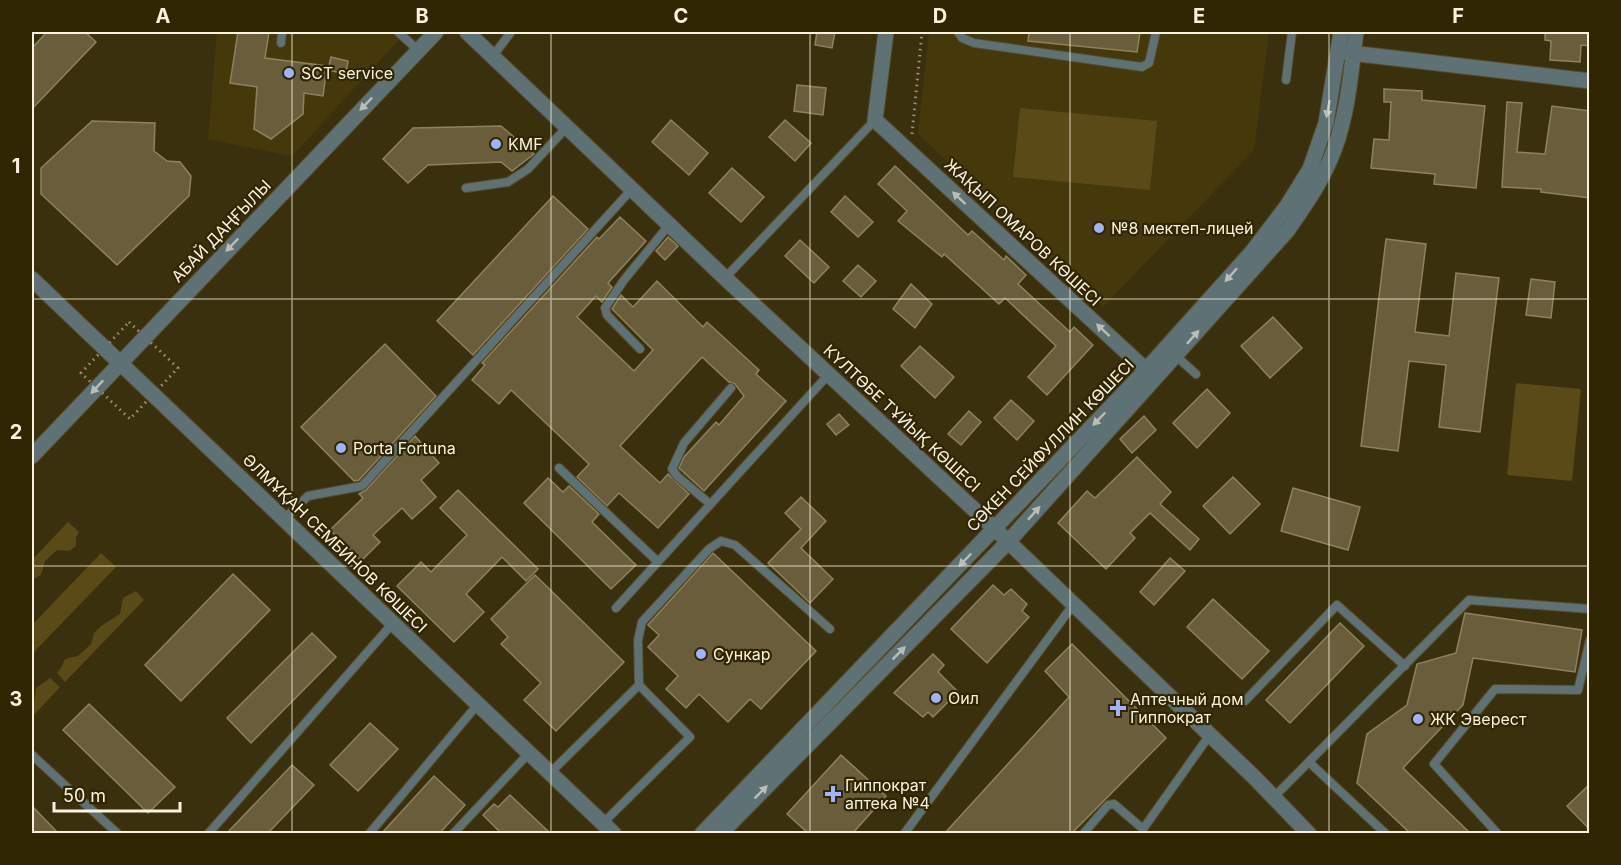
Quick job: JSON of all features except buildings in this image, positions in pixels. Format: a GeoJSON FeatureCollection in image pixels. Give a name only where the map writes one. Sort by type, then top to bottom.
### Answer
{"type":"FeatureCollection","features":[{"type":"Feature","properties":{"kind":"street","name":"АБАЙ ДАҢҒЫЛЫ"},"geometry":{"type":"LineString","coordinates":[[32,456],[436,32]]}},
{"type":"Feature","properties":{"kind":"street","name":"КҮЛТӨБЕ ТҰЙЫҚ КӨШЕСІ"},"geometry":{"type":"LineString","coordinates":[[467,32],[725,278],[995,529],[1274,797],[1309,834]]}},
{"type":"Feature","properties":{"kind":"street"},"geometry":{"type":"LineString","coordinates":[[875,120],[886,32]]}},
{"type":"Feature","properties":{"kind":"street","name":"СӘКЕН СЕЙФУЛЛИН КӨШЕСІ"},"geometry":{"type":"LineString","coordinates":[[720,834],[1008,543],[1287,231],[1314,194],[1334,150],[1346,107],[1346,53],[1341,32]]}},
{"type":"Feature","properties":{"kind":"street","name":"СӘКЕН СЕЙФУЛЛИН КӨШЕСІ"},"geometry":{"type":"LineString","coordinates":[[702,834],[1146,370],[1252,252],[1293,197],[1310,169],[1346,53],[1356,32]]}},
{"type":"Feature","properties":{"kind":"street"},"geometry":{"type":"LineString","coordinates":[[1346,53],[1590,81]]}},
{"type":"Feature","properties":{"kind":"street","name":"ЖАҚЫП ОМАРОВ КӨШЕСІ"},"geometry":{"type":"LineString","coordinates":[[875,120],[1146,370]]}},
{"type":"Feature","properties":{"kind":"street","name":"ӘЛМҰҚАН СЕМБИНОВ КӨШЕСІ"},"geometry":{"type":"LineString","coordinates":[[32,279],[608,828]]}},
{"type":"Feature","properties":{"kind":"lane"},"geometry":{"type":"LineString","coordinates":[[280,43],[282,32]]}},
{"type":"Feature","properties":{"kind":"lane"},"geometry":{"type":"LineString","coordinates":[[398,32],[418,50]]}},
{"type":"Feature","properties":{"kind":"lane"},"geometry":{"type":"LineString","coordinates":[[493,56],[511,32]]}},
{"type":"Feature","properties":{"kind":"lane"},"geometry":{"type":"LineString","coordinates":[[958,32],[962,38],[974,43],[1142,67],[1149,63],[1154,52],[1156,32]]}},
{"type":"Feature","properties":{"kind":"lane"},"geometry":{"type":"LineString","coordinates":[[1286,80],[1292,32]]}},
{"type":"Feature","properties":{"kind":"lane"},"geometry":{"type":"LineString","coordinates":[[725,278],[875,120]]}},
{"type":"Feature","properties":{"kind":"lane"},"geometry":{"type":"LineString","coordinates":[[466,188],[508,183],[528,169],[567,127]]}},
{"type":"Feature","properties":{"kind":"lane"},"geometry":{"type":"LineString","coordinates":[[284,519],[308,496],[362,486],[632,189]]}},
{"type":"Feature","properties":{"kind":"lane"},"geometry":{"type":"LineString","coordinates":[[640,349],[607,315],[605,308],[624,280],[669,225]]}},
{"type":"Feature","properties":{"kind":"lane"},"geometry":{"type":"LineString","coordinates":[[1176,356],[1196,375]]}},
{"type":"Feature","properties":{"kind":"lane"},"geometry":{"type":"LineString","coordinates":[[616,608],[829,374]]}},
{"type":"Feature","properties":{"kind":"lane"},"geometry":{"type":"LineString","coordinates":[[710,504],[672,469],[684,443],[731,388]]}},
{"type":"Feature","properties":{"kind":"lane"},"geometry":{"type":"LineString","coordinates":[[559,468],[657,561]]}},
{"type":"Feature","properties":{"kind":"lane"},"geometry":{"type":"LineString","coordinates":[[608,828],[690,736],[639,685],[638,640],[642,622],[709,549],[721,541],[735,545],[830,629]]}},
{"type":"Feature","properties":{"kind":"lane"},"geometry":{"type":"LineString","coordinates":[[1274,797],[1469,600],[1590,609]]}},
{"type":"Feature","properties":{"kind":"lane"},"geometry":{"type":"LineString","coordinates":[[904,834],[1073,605]]}},
{"type":"Feature","properties":{"kind":"lane"},"geometry":{"type":"LineString","coordinates":[[1245,701],[1337,605],[1405,666]]}},
{"type":"Feature","properties":{"kind":"lane"},"geometry":{"type":"LineString","coordinates":[[208,834],[393,623]]}},
{"type":"Feature","properties":{"kind":"lane"},"geometry":{"type":"LineString","coordinates":[[1498,834],[1434,764],[1495,689],[1578,690],[1590,640]]}},
{"type":"Feature","properties":{"kind":"lane"},"geometry":{"type":"LineString","coordinates":[[550,773],[639,685]]}},
{"type":"Feature","properties":{"kind":"lane"},"geometry":{"type":"LineString","coordinates":[[369,834],[478,704]]}},
{"type":"Feature","properties":{"kind":"lane"},"geometry":{"type":"LineString","coordinates":[[1083,834],[1108,805],[1114,804],[1143,832],[1209,736]]}},
{"type":"Feature","properties":{"kind":"lane"},"geometry":{"type":"LineString","coordinates":[[453,834],[529,753]]}},
{"type":"Feature","properties":{"kind":"lane"},"geometry":{"type":"LineString","coordinates":[[32,755],[118,834]]}},
{"type":"Feature","properties":{"kind":"lane"},"geometry":{"type":"LineString","coordinates":[[1310,763],[1386,834]]}},
{"type":"Feature","properties":{"kind":"path"},"geometry":{"type":"LineString","coordinates":[[910,153],[922,32]]}},
{"type":"Feature","properties":{"kind":"shaded area"},"geometry":{"type":"Polygon","coordinates":[[[217,32],[406,32],[292,156],[208,139],[217,32]]]}},
{"type":"Feature","properties":{"kind":"shaded area","name":"№8 мектеп-лицей"},"geometry":{"type":"Polygon","coordinates":[[[929,32],[1269,32],[1254,150],[1103,307],[918,134],[929,32]]]}},
{"type":"Feature","properties":{"kind":"shaded area"},"geometry":{"type":"Polygon","coordinates":[[[1020,108],[1157,121],[1150,190],[1013,177],[1020,108]]]}},
{"type":"Feature","properties":{"kind":"shaded area"},"geometry":{"type":"Polygon","coordinates":[[[1516,383],[1581,389],[1572,481],[1507,475],[1516,383]]]}},
{"type":"Feature","properties":{"kind":"shaded area"},"geometry":{"type":"Polygon","coordinates":[[[68,522],[79,532],[76,537],[76,546],[69,551],[57,550],[45,561],[41,575],[32,580],[32,560],[68,522]]]}},
{"type":"Feature","properties":{"kind":"shaded area"},"geometry":{"type":"Polygon","coordinates":[[[101,553],[116,567],[34,652],[32,625],[101,553]]]}},
{"type":"Feature","properties":{"kind":"shaded area"},"geometry":{"type":"Polygon","coordinates":[[[136,591],[144,600],[65,682],[57,673],[65,660],[78,656],[91,644],[94,633],[120,614],[123,598],[136,591]]]}},
{"type":"Feature","properties":{"kind":"shaded area"},"geometry":{"type":"Polygon","coordinates":[[[50,678],[60,687],[32,717],[36,688],[50,678]]]}},
{"type":"Feature","properties":{"kind":"place","name":"SCT service"},"geometry":{"type":"Point","coordinates":[289,73]}},
{"type":"Feature","properties":{"kind":"place","name":"KMF"},"geometry":{"type":"Point","coordinates":[496,144]}},
{"type":"Feature","properties":{"kind":"place","name":"№8 мектеп-лицей"},"geometry":{"type":"Point","coordinates":[1099,228]}},
{"type":"Feature","properties":{"kind":"place","name":"Porta Fortuna"},"geometry":{"type":"Point","coordinates":[341,448]}},
{"type":"Feature","properties":{"kind":"place","name":"Сункар"},"geometry":{"type":"Point","coordinates":[701,654]}},
{"type":"Feature","properties":{"kind":"place","name":"Оил"},"geometry":{"type":"Point","coordinates":[936,698]}},
{"type":"Feature","properties":{"kind":"place","name":"Аптечный дом Гиппократ"},"geometry":{"type":"Point","coordinates":[1118,708]}},
{"type":"Feature","properties":{"kind":"place","name":"ЖК Эверест"},"geometry":{"type":"Point","coordinates":[1418,719]}},
{"type":"Feature","properties":{"kind":"place","name":"Гиппократ аптека №4"},"geometry":{"type":"Point","coordinates":[833,794]}}]}
